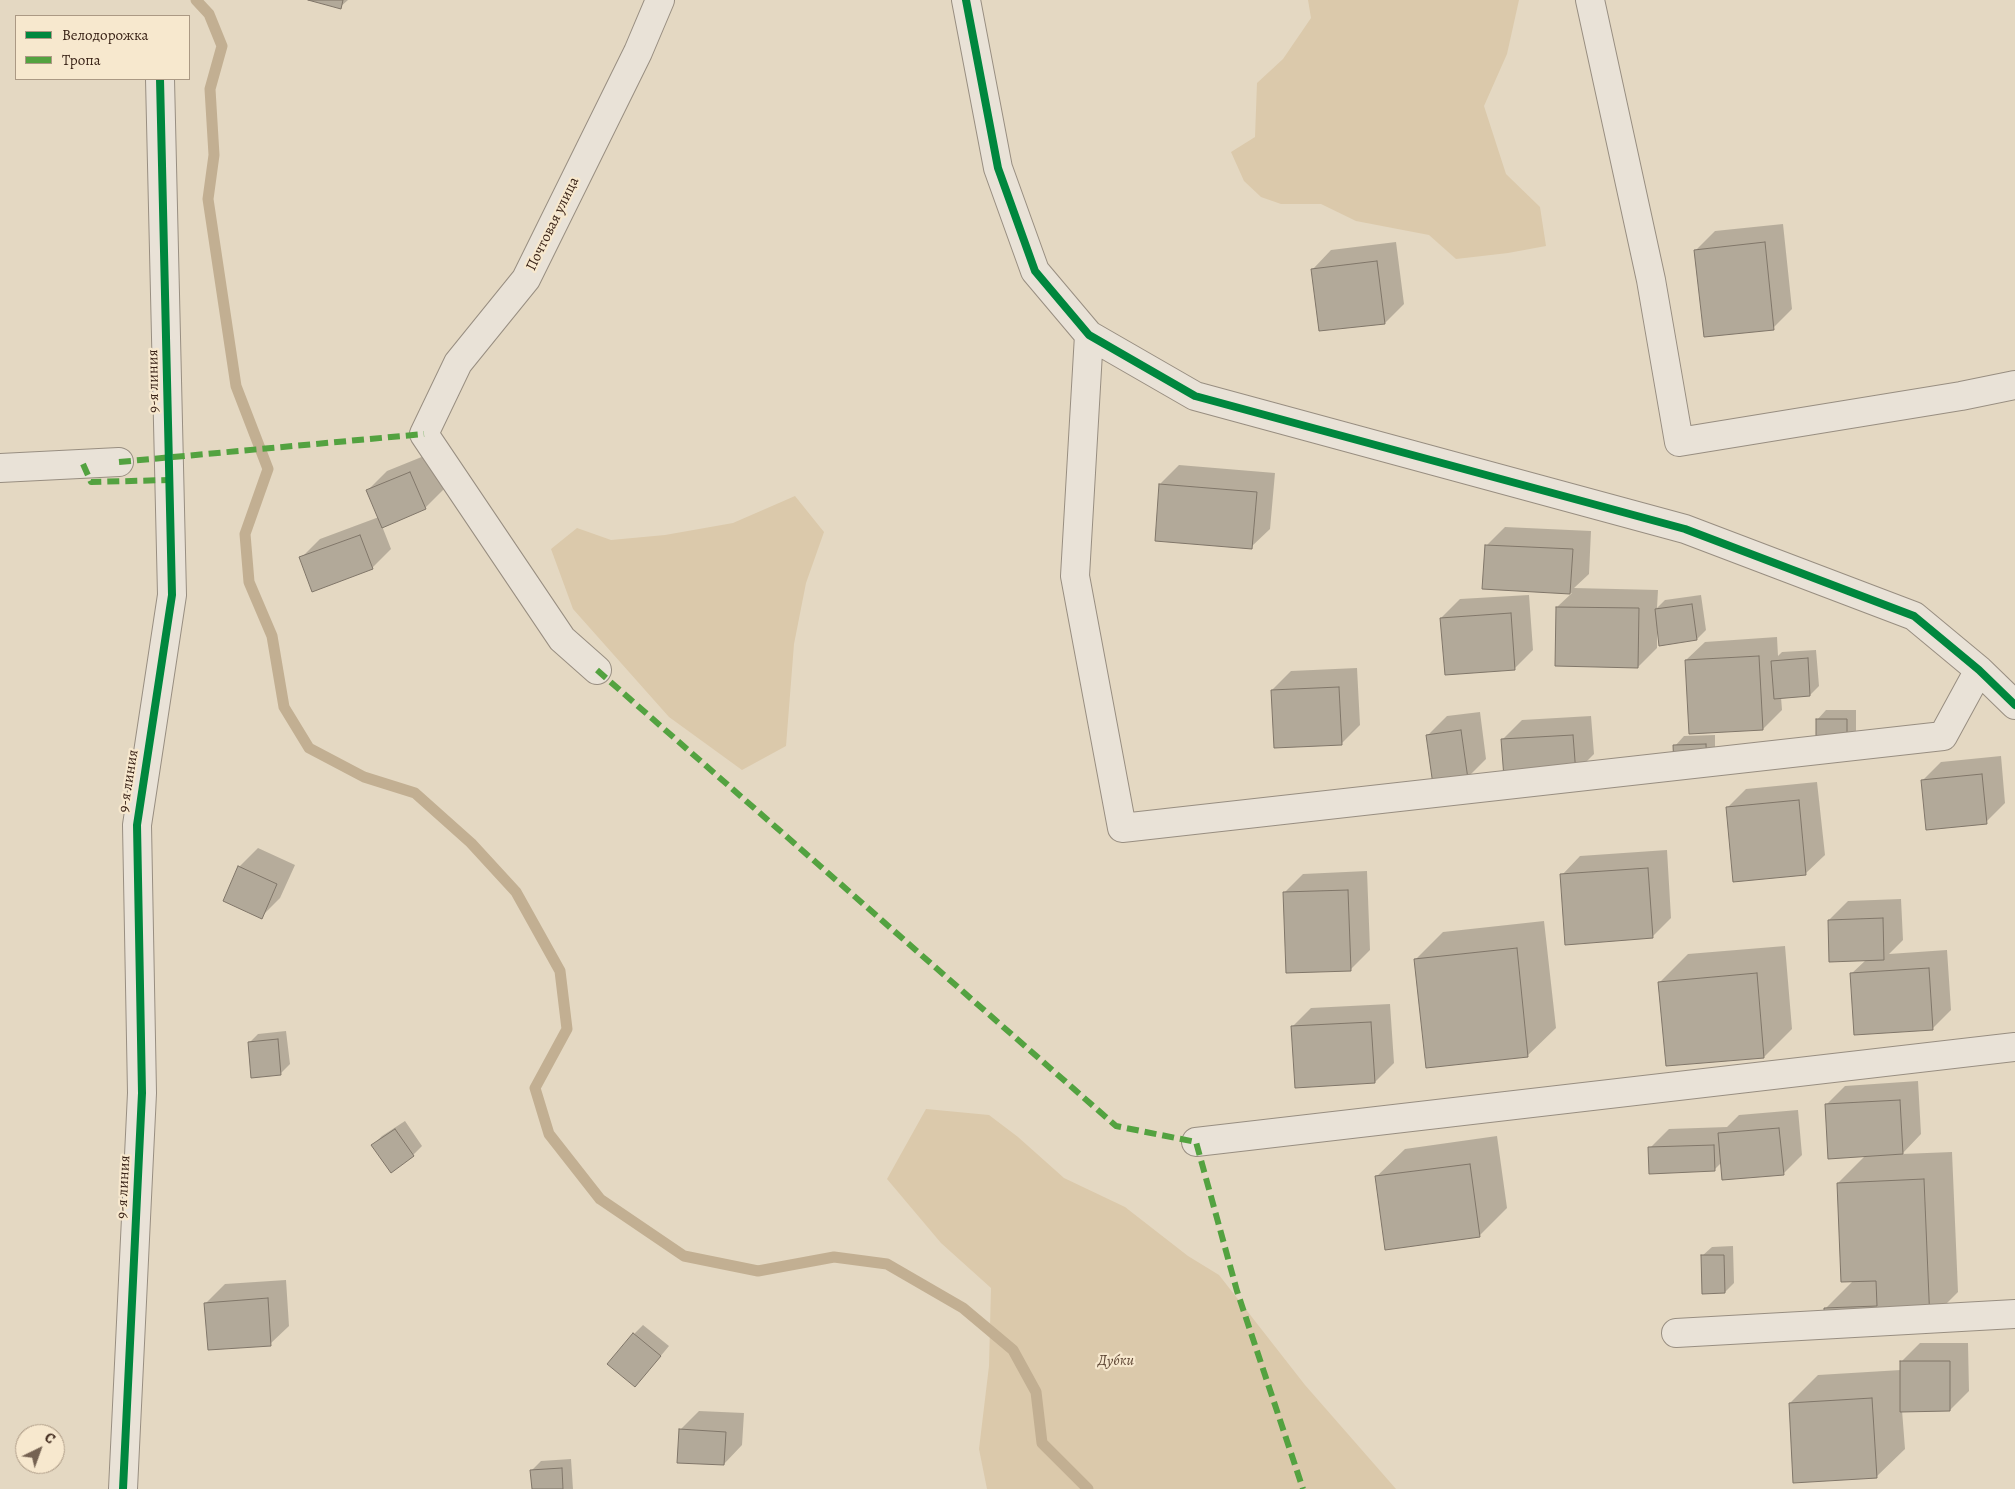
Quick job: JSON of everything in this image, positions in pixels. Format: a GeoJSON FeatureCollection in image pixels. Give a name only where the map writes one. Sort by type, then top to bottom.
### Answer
{"type":"FeatureCollection","features":[{"type":"Feature","properties":{"kind":"street","name":"Почтовая улица"},"geometry":{"type":"LineString","coordinates":[[597,670],[562,639],[424,434],[458,363],[526,279],[638,52],[660,0]]}},
{"type":"Feature","properties":{"kind":"street"},"geometry":{"type":"LineString","coordinates":[[966,0],[998,168],[1034,271],[1089,335],[1194,396],[1685,529],[1914,616],[1979,670],[2015,705]]}},
{"type":"Feature","properties":{"kind":"street"},"geometry":{"type":"LineString","coordinates":[[1590,0],[1651,280],[1678,442],[1961,396],[2015,385]]}},
{"type":"Feature","properties":{"kind":"street","name":"9-я линия"},"geometry":{"type":"LineString","coordinates":[[123,1489],[142,1093],[136,825],[172,595],[160,80]]}},
{"type":"Feature","properties":{"kind":"street"},"geometry":{"type":"LineString","coordinates":[[1089,335],[1076,576],[1122,828],[1942,736],[1979,670]]}},
{"type":"Feature","properties":{"kind":"street"},"geometry":{"type":"LineString","coordinates":[[0,468],[119,462]]}},
{"type":"Feature","properties":{"kind":"street"},"geometry":{"type":"LineString","coordinates":[[1196,1142],[2015,1047]]}},
{"type":"Feature","properties":{"kind":"street"},"geometry":{"type":"LineString","coordinates":[[1676,1333],[2015,1314]]}},
{"type":"Feature","properties":{"kind":"green space"},"geometry":{"type":"Polygon","coordinates":[[[1308,0],[1519,0],[1507,54],[1484,106],[1506,174],[1540,207],[1546,246],[1456,259],[1429,235],[1356,221],[1321,204],[1281,204],[1261,197],[1244,181],[1231,152],[1255,137],[1257,83],[1283,59],[1311,18],[1308,0]]]}},
{"type":"Feature","properties":{"kind":"green space"},"geometry":{"type":"Polygon","coordinates":[[[795,496],[824,532],[806,583],[794,644],[786,746],[742,770],[669,717],[573,609],[551,549],[577,528],[611,540],[665,535],[733,523],[795,496]]]}},
{"type":"Feature","properties":{"kind":"green space","name":"Дубки"},"geometry":{"type":"Polygon","coordinates":[[[926,1109],[989,1115],[1018,1137],[1064,1178],[1125,1207],[1188,1256],[1219,1275],[1305,1385],[1396,1489],[987,1489],[979,1449],[989,1366],[991,1288],[941,1243],[887,1179],[926,1109]]]}},
{"type":"Feature","properties":{"kind":"building"},"geometry":{"type":"Polygon","coordinates":[[[308,0],[343,0],[341,9],[308,0]]]}},
{"type":"Feature","properties":{"kind":"building"},"geometry":{"type":"Polygon","coordinates":[[[1765,242],[1774,330],[1704,337],[1694,250],[1765,242]]]}},
{"type":"Feature","properties":{"kind":"building"},"geometry":{"type":"Polygon","coordinates":[[[1377,261],[1385,324],[1319,331],[1311,269],[1377,261]]]}},
{"type":"Feature","properties":{"kind":"building"},"geometry":{"type":"Polygon","coordinates":[[[410,472],[426,509],[382,528],[366,490],[410,472]]]}},
{"type":"Feature","properties":{"kind":"building"},"geometry":{"type":"Polygon","coordinates":[[[1159,484],[1257,492],[1252,549],[1155,541],[1159,484]]]}},
{"type":"Feature","properties":{"kind":"building"},"geometry":{"type":"Polygon","coordinates":[[[360,535],[373,569],[312,592],[299,557],[360,535]]]}},
{"type":"Feature","properties":{"kind":"building"},"geometry":{"type":"Polygon","coordinates":[[[1485,545],[1573,549],[1570,594],[1482,589],[1485,545]]]}},
{"type":"Feature","properties":{"kind":"building"},"geometry":{"type":"Polygon","coordinates":[[[1692,604],[1697,640],[1659,646],[1655,609],[1692,604]]]}},
{"type":"Feature","properties":{"kind":"building"},"geometry":{"type":"Polygon","coordinates":[[[1556,607],[1639,608],[1638,668],[1555,666],[1556,607]]]}},
{"type":"Feature","properties":{"kind":"building"},"geometry":{"type":"Polygon","coordinates":[[[1511,613],[1515,670],[1445,675],[1440,618],[1511,613]]]}},
{"type":"Feature","properties":{"kind":"building"},"geometry":{"type":"Polygon","coordinates":[[[1759,656],[1763,730],[1689,734],[1685,660],[1759,656]]]}},
{"type":"Feature","properties":{"kind":"building"},"geometry":{"type":"Polygon","coordinates":[[[1808,658],[1810,696],[1774,699],[1771,661],[1808,658]]]}},
{"type":"Feature","properties":{"kind":"building"},"geometry":{"type":"Polygon","coordinates":[[[1339,687],[1342,745],[1274,748],[1271,690],[1339,687]]]}},
{"type":"Feature","properties":{"kind":"building"},"geometry":{"type":"Polygon","coordinates":[[[1816,719],[1847,719],[1847,748],[1816,749],[1816,719]]]}},
{"type":"Feature","properties":{"kind":"building"},"geometry":{"type":"Polygon","coordinates":[[[1461,730],[1468,779],[1433,785],[1426,735],[1461,730]]]}},
{"type":"Feature","properties":{"kind":"building"},"geometry":{"type":"Polygon","coordinates":[[[1573,735],[1576,774],[1504,778],[1501,739],[1573,735]]]}},
{"type":"Feature","properties":{"kind":"building"},"geometry":{"type":"Polygon","coordinates":[[[1706,744],[1707,768],[1674,768],[1673,745],[1706,744]]]}},
{"type":"Feature","properties":{"kind":"building"},"geometry":{"type":"Polygon","coordinates":[[[1982,774],[1987,824],[1926,830],[1921,780],[1982,774]]]}},
{"type":"Feature","properties":{"kind":"building"},"geometry":{"type":"Polygon","coordinates":[[[1799,800],[1806,875],[1733,882],[1726,807],[1799,800]]]}},
{"type":"Feature","properties":{"kind":"building"},"geometry":{"type":"Polygon","coordinates":[[[238,866],[277,884],[262,919],[223,901],[238,866]]]}},
{"type":"Feature","properties":{"kind":"building"},"geometry":{"type":"Polygon","coordinates":[[[1648,868],[1653,938],[1565,945],[1560,874],[1648,868]]]}},
{"type":"Feature","properties":{"kind":"building"},"geometry":{"type":"Polygon","coordinates":[[[1348,890],[1351,971],[1286,973],[1283,892],[1348,890]]]}},
{"type":"Feature","properties":{"kind":"building"},"geometry":{"type":"Polygon","coordinates":[[[1883,918],[1884,960],[1829,962],[1828,920],[1883,918]]]}},
{"type":"Feature","properties":{"kind":"building"},"geometry":{"type":"Polygon","coordinates":[[[1517,948],[1528,1057],[1426,1068],[1414,959],[1517,948]]]}},
{"type":"Feature","properties":{"kind":"building"},"geometry":{"type":"Polygon","coordinates":[[[1929,968],[1933,1030],[1854,1035],[1850,973],[1929,968]]]}},
{"type":"Feature","properties":{"kind":"building"},"geometry":{"type":"Polygon","coordinates":[[[1757,973],[1764,1058],[1666,1066],[1658,982],[1757,973]]]}},
{"type":"Feature","properties":{"kind":"building"},"geometry":{"type":"Polygon","coordinates":[[[1371,1022],[1375,1083],[1295,1088],[1291,1026],[1371,1022]]]}},
{"type":"Feature","properties":{"kind":"building"},"geometry":{"type":"Polygon","coordinates":[[[278,1039],[281,1075],[251,1078],[248,1042],[278,1039]]]}},
{"type":"Feature","properties":{"kind":"building"},"geometry":{"type":"Polygon","coordinates":[[[1900,1100],[1903,1154],[1828,1159],[1825,1104],[1900,1100]]]}},
{"type":"Feature","properties":{"kind":"building"},"geometry":{"type":"Polygon","coordinates":[[[1779,1128],[1784,1175],[1722,1180],[1718,1133],[1779,1128]]]}},
{"type":"Feature","properties":{"kind":"building"},"geometry":{"type":"Polygon","coordinates":[[[395,1129],[414,1156],[391,1173],[371,1145],[395,1129]]]}},
{"type":"Feature","properties":{"kind":"building"},"geometry":{"type":"Polygon","coordinates":[[[1714,1145],[1715,1171],[1649,1174],[1648,1147],[1714,1145]]]}},
{"type":"Feature","properties":{"kind":"building"},"geometry":{"type":"Polygon","coordinates":[[[1470,1164],[1480,1237],[1385,1250],[1375,1176],[1470,1164]]]}},
{"type":"Feature","properties":{"kind":"building"},"geometry":{"type":"Polygon","coordinates":[[[1924,1179],[1930,1322],[1824,1326],[1824,1308],[1877,1306],[1876,1281],[1841,1282],[1837,1183],[1924,1179]]]}},
{"type":"Feature","properties":{"kind":"building"},"geometry":{"type":"Polygon","coordinates":[[[1701,1255],[1724,1255],[1725,1293],[1702,1294],[1701,1255]]]}},
{"type":"Feature","properties":{"kind":"building"},"geometry":{"type":"Polygon","coordinates":[[[268,1298],[271,1346],[208,1350],[204,1303],[268,1298]]]}},
{"type":"Feature","properties":{"kind":"building"},"geometry":{"type":"Polygon","coordinates":[[[633,1333],[661,1356],[635,1387],[607,1364],[633,1333]]]}},
{"type":"Feature","properties":{"kind":"building"},"geometry":{"type":"Polygon","coordinates":[[[1900,1361],[1950,1361],[1950,1411],[1900,1412],[1900,1361]]]}},
{"type":"Feature","properties":{"kind":"building"},"geometry":{"type":"Polygon","coordinates":[[[1872,1398],[1877,1478],[1793,1483],[1789,1403],[1872,1398]]]}},
{"type":"Feature","properties":{"kind":"building"},"geometry":{"type":"Polygon","coordinates":[[[679,1429],[726,1432],[724,1465],[677,1463],[679,1429]]]}},
{"type":"Feature","properties":{"kind":"building"},"geometry":{"type":"Polygon","coordinates":[[[562,1468],[563,1489],[532,1489],[530,1470],[562,1468]]]}},
{"type":"Feature","properties":{"kind":"waterway"},"geometry":{"type":"LineString","coordinates":[[196,0],[209,14],[222,46],[210,89],[214,155],[208,199],[236,386],[268,469],[245,534],[249,582],[272,636],[284,707],[309,748],[364,777],[415,793],[471,843],[516,892],[560,971],[567,1029],[535,1088],[549,1134],[600,1199],[684,1256],[758,1271],[834,1257],[887,1264],[963,1308],[1013,1350],[1036,1392],[1042,1443],[1088,1489]]}},
{"type":"Feature","properties":{"kind":"marked path"},"geometry":{"type":"LineString","coordinates":[[119,462],[424,434]]}},
{"type":"Feature","properties":{"kind":"marked path"},"geometry":{"type":"LineString","coordinates":[[83,464],[91,482],[170,480]]}},
{"type":"Feature","properties":{"kind":"marked path"},"geometry":{"type":"LineString","coordinates":[[597,670],[1116,1126],[1196,1142],[1237,1291],[1303,1489]]}},
{"type":"Feature","properties":{"kind":"cycle path"},"geometry":{"type":"LineString","coordinates":[[966,0],[998,168],[1035,271],[1089,335],[1195,396],[1685,529],[1914,616],[1979,670],[2015,705]]}},
{"type":"Feature","properties":{"kind":"cycle path"},"geometry":{"type":"LineString","coordinates":[[123,1489],[142,1093],[137,825],[172,595],[160,80]]}}]}
